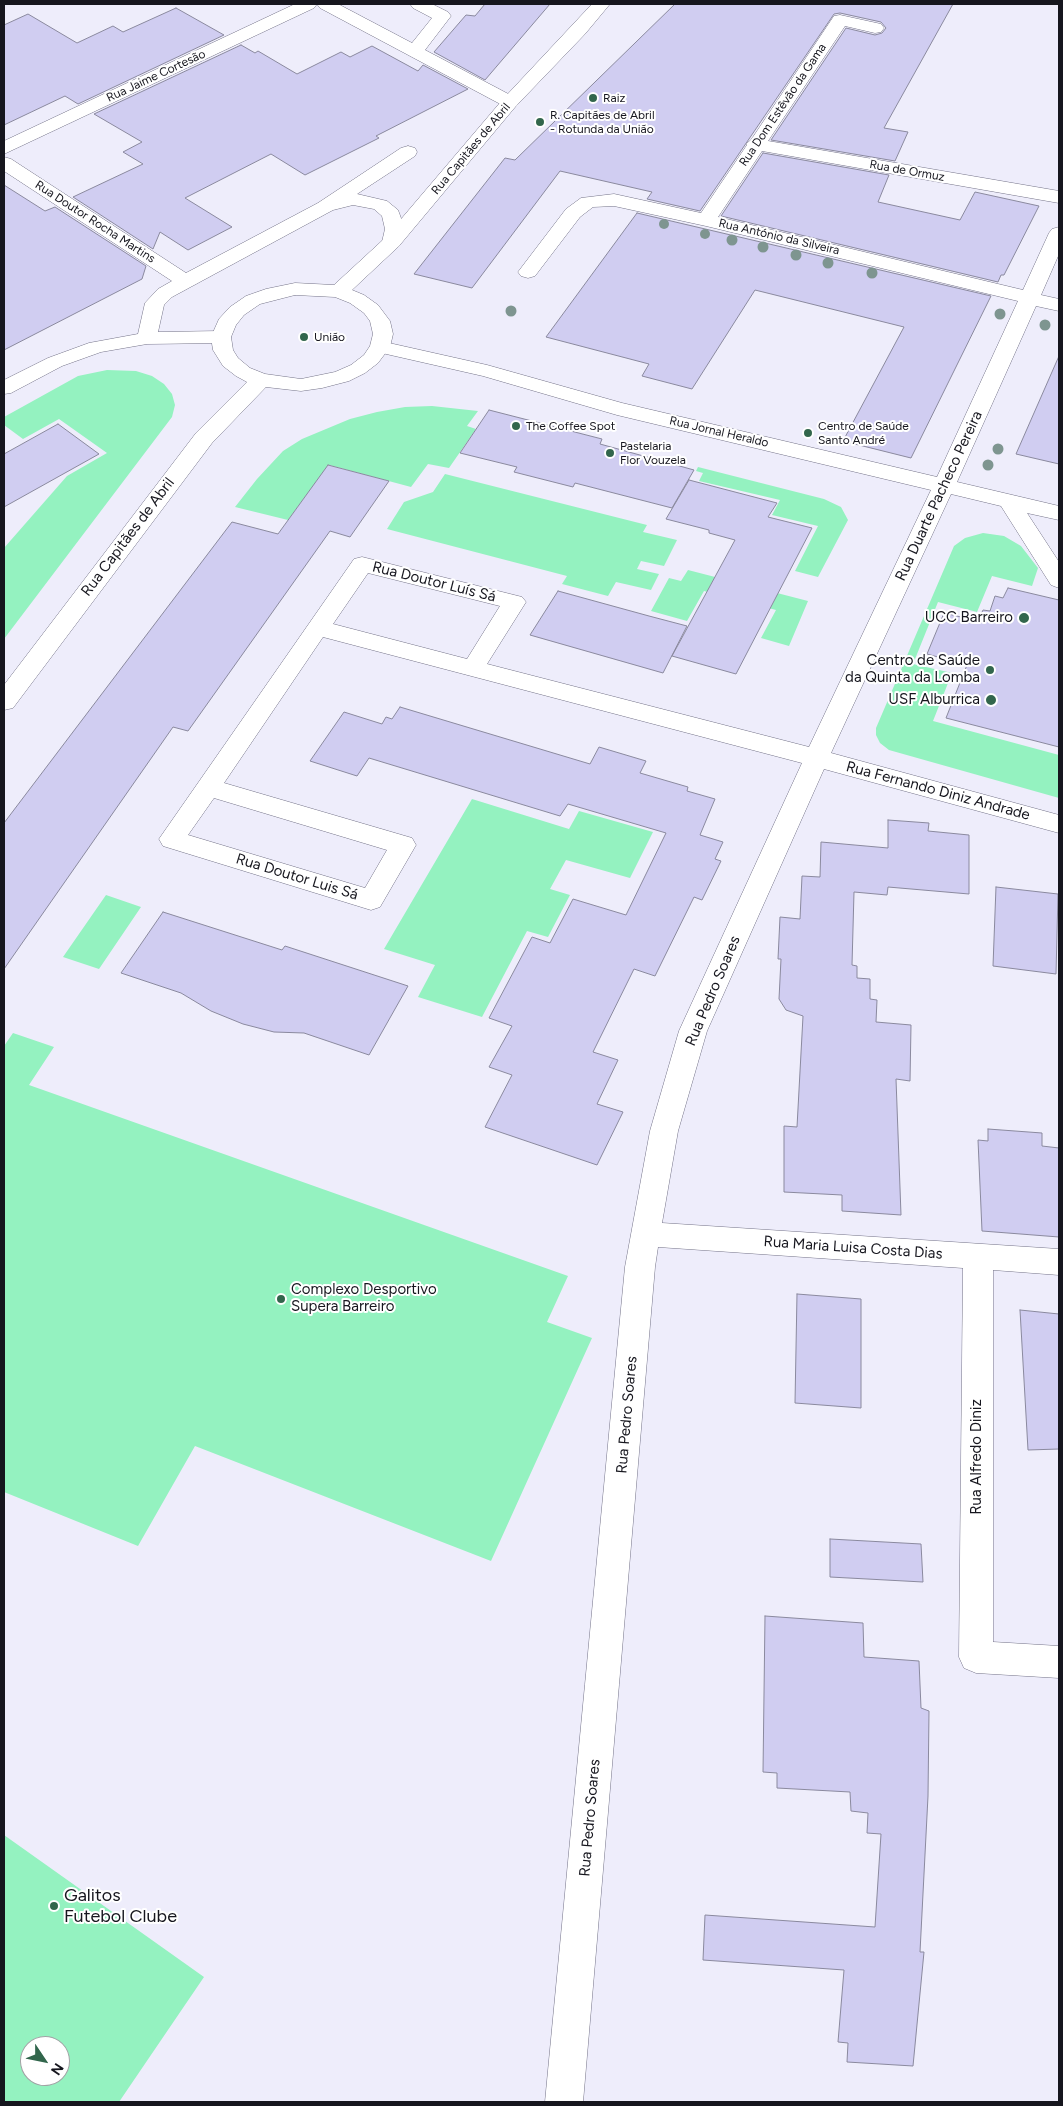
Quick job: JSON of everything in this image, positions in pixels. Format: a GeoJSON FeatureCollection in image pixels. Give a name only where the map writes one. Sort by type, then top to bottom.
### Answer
{"type":"FeatureCollection","features":[{"type":"Feature","properties":{"kind":"street","name":"Rua Jaime Cortesão"},"geometry":{"type":"LineString","coordinates":[[4,148],[308,4]]}},
{"type":"Feature","properties":{"kind":"street"},"geometry":{"type":"LineString","coordinates":[[326,4],[510,102]]}},
{"type":"Feature","properties":{"kind":"street"},"geometry":{"type":"LineString","coordinates":[[415,50],[442,16],[419,4]]}},
{"type":"Feature","properties":{"kind":"street","name":"Rua Capitães de Abril"},"geometry":{"type":"LineString","coordinates":[[339,292],[392,242],[510,102],[579,30],[601,4]]}},
{"type":"Feature","properties":{"kind":"street","name":"Rua Dom Estêvão da Gama"},"geometry":{"type":"LineString","coordinates":[[706,220],[755,144],[840,20],[876,28]]}},
{"type":"Feature","properties":{"kind":"street","name":"Rua de Ormuz"},"geometry":{"type":"LineString","coordinates":[[755,144],[1059,197]]}},
{"type":"Feature","properties":{"kind":"street"},"geometry":{"type":"LineString","coordinates":[[147,338],[155,303],[166,293],[325,207],[408,152]]}},
{"type":"Feature","properties":{"kind":"street","name":"Rua Doutor Rocha Martins"},"geometry":{"type":"LineString","coordinates":[[4,163],[186,282]]}},
{"type":"Feature","properties":{"kind":"street"},"geometry":{"type":"LineString","coordinates":[[325,207],[353,200],[380,205],[391,214],[395,229],[392,242]]}},
{"type":"Feature","properties":{"kind":"street","name":"Rua António da Silveira"},"geometry":{"type":"LineString","coordinates":[[528,272],[573,213],[588,202],[614,200],[706,220],[1059,305]]}},
{"type":"Feature","properties":{"kind":"street","name":"Rua Duarte Pacheco Pereira"},"geometry":{"type":"LineString","coordinates":[[816,758],[945,485],[1059,233]]}},
{"type":"Feature","properties":{"kind":"street"},"geometry":{"type":"LineString","coordinates":[[295,289],[318,289],[339,292],[371,309],[380,321],[383,334],[380,347],[371,359],[358,369],[342,377],[301,385],[280,384],[261,380],[243,372],[230,362],[223,350],[221,337],[226,323],[237,311],[253,300],[273,293],[295,289]]}},
{"type":"Feature","properties":{"kind":"street"},"geometry":{"type":"LineString","coordinates":[[4,388],[54,362],[96,347],[147,338],[221,337]]}},
{"type":"Feature","properties":{"kind":"street","name":"Rua Jornal Heraldo"},"geometry":{"type":"LineString","coordinates":[[380,347],[487,371],[617,408],[1059,513]]}},
{"type":"Feature","properties":{"kind":"street","name":"Rua Capitães de Abril"},"geometry":{"type":"LineString","coordinates":[[4,702],[204,438],[261,380]]}},
{"type":"Feature","properties":{"kind":"street"},"geometry":{"type":"LineString","coordinates":[[1009,501],[1059,580]]}},
{"type":"Feature","properties":{"kind":"street","name":"Rua Doutor Luís Sá"},"geometry":{"type":"LineString","coordinates":[[318,628],[362,564],[514,602],[472,669]]}},
{"type":"Feature","properties":{"kind":"street"},"geometry":{"type":"LineString","coordinates":[[318,628],[816,758]]}},
{"type":"Feature","properties":{"kind":"street","name":"Rua Doutor Luis Sá"},"geometry":{"type":"LineString","coordinates":[[208,787],[403,845],[371,900],[172,839],[318,628]]}},
{"type":"Feature","properties":{"kind":"street","name":"Rua Fernando Diniz Andrade"},"geometry":{"type":"LineString","coordinates":[[816,758],[1059,824]]}},
{"type":"Feature","properties":{"kind":"street","name":"Rua Pedro Soares"},"geometry":{"type":"LineString","coordinates":[[564,2102],[640,1277],[664,1131],[693,1031],[816,758]]}},
{"type":"Feature","properties":{"kind":"street","name":"Rua Maria Luisa Costa Dias"},"geometry":{"type":"LineString","coordinates":[[647,1234],[1059,1262]]}},
{"type":"Feature","properties":{"kind":"street","name":"Rua Alfredo Diniz"},"geometry":{"type":"LineString","coordinates":[[978,1256],[976,1657],[1059,1662]]}},
{"type":"Feature","properties":{"kind":"green space"},"geometry":{"type":"Polygon","coordinates":[[[107,370],[136,371],[152,376],[164,384],[172,394],[175,405],[172,417],[4,639],[4,548],[67,476],[107,453],[59,419],[23,439],[4,425],[4,417],[78,376],[107,370]]]}},
{"type":"Feature","properties":{"kind":"green space"},"geometry":{"type":"Polygon","coordinates":[[[432,406],[478,411],[467,426],[476,429],[449,468],[428,464],[411,487],[329,465],[288,520],[235,507],[257,479],[283,451],[302,439],[350,419],[377,412],[405,407],[432,406]]]}},
{"type":"Feature","properties":{"kind":"green space"},"geometry":{"type":"Polygon","coordinates":[[[698,467],[824,499],[841,507],[848,520],[818,577],[795,571],[818,526],[772,515],[780,500],[699,481],[703,473],[696,471],[698,467]]]}},
{"type":"Feature","properties":{"kind":"green space"},"geometry":{"type":"Polygon","coordinates":[[[445,474],[647,525],[643,532],[677,540],[664,566],[641,561],[637,569],[659,574],[651,590],[616,582],[608,596],[562,584],[567,576],[387,529],[404,502],[433,492],[445,474]]]}},
{"type":"Feature","properties":{"kind":"green space"},"geometry":{"type":"Polygon","coordinates":[[[983,533],[1004,536],[1021,546],[1038,568],[1032,586],[992,576],[977,612],[938,602],[913,664],[952,673],[933,721],[1059,755],[1059,798],[889,750],[880,743],[876,735],[876,728],[954,546],[965,538],[983,533]]]}},
{"type":"Feature","properties":{"kind":"green space"},"geometry":{"type":"Polygon","coordinates":[[[688,570],[808,601],[789,646],[761,638],[776,610],[704,591],[687,621],[651,611],[669,578],[681,581],[688,570]]]}},
{"type":"Feature","properties":{"kind":"green space"},"geometry":{"type":"Polygon","coordinates":[[[472,799],[569,829],[579,811],[653,832],[630,878],[566,860],[550,889],[570,895],[548,937],[527,931],[482,1017],[418,997],[435,965],[384,949],[472,799]]]}},
{"type":"Feature","properties":{"kind":"green space"},"geometry":{"type":"Polygon","coordinates":[[[106,895],[141,907],[99,969],[63,957],[106,895]]]}},
{"type":"Feature","properties":{"kind":"green space","name":"Complexo Desportivo Supera Barreiro"},"geometry":{"type":"Polygon","coordinates":[[[13,1033],[54,1047],[29,1085],[568,1276],[547,1322],[592,1338],[491,1561],[195,1446],[138,1546],[4,1492],[4,1046],[13,1033]]]}},
{"type":"Feature","properties":{"kind":"green space","name":"Galitos Futebol Clube"},"geometry":{"type":"Polygon","coordinates":[[[4,1835],[204,1977],[119,2102],[4,2102],[4,1835]]]}},
{"type":"Feature","properties":{"kind":"building"},"geometry":{"type":"Polygon","coordinates":[[[485,4],[550,4],[485,80],[434,52],[466,15],[475,16],[485,4]]]}},
{"type":"Feature","properties":{"kind":"building"},"geometry":{"type":"Polygon","coordinates":[[[675,4],[953,4],[884,128],[908,132],[895,161],[771,140],[846,28],[875,35],[882,33],[886,28],[881,22],[840,13],[834,14],[700,211],[647,199],[652,192],[560,171],[472,288],[414,274],[505,158],[515,160],[675,4]]]}},
{"type":"Feature","properties":{"kind":"building"},"geometry":{"type":"Polygon","coordinates":[[[176,8],[224,35],[78,104],[65,96],[4,125],[4,25],[28,14],[77,43],[113,26],[123,32],[176,8]]]}},
{"type":"Feature","properties":{"kind":"building"},"geometry":{"type":"Polygon","coordinates":[[[241,45],[255,53],[258,51],[297,74],[341,52],[350,57],[372,46],[418,71],[423,65],[468,89],[376,136],[379,138],[305,175],[271,154],[185,198],[232,227],[188,250],[160,232],[153,249],[73,197],[143,164],[123,152],[142,142],[94,114],[241,45]]]}},
{"type":"Feature","properties":{"kind":"building"},"geometry":{"type":"Polygon","coordinates":[[[763,153],[889,175],[878,202],[960,220],[975,192],[1039,206],[1004,275],[1001,275],[998,282],[721,216],[763,153]]]}},
{"type":"Feature","properties":{"kind":"building"},"geometry":{"type":"Polygon","coordinates":[[[4,185],[45,211],[55,207],[146,266],[142,279],[4,350],[4,185]]]}},
{"type":"Feature","properties":{"kind":"building"},"geometry":{"type":"Polygon","coordinates":[[[637,213],[991,296],[911,458],[843,441],[904,327],[755,290],[692,389],[642,376],[649,364],[546,337],[637,213]]]}},
{"type":"Feature","properties":{"kind":"building"},"geometry":{"type":"Polygon","coordinates":[[[1059,356],[1059,464],[1016,454],[1059,356]]]}},
{"type":"Feature","properties":{"kind":"building"},"geometry":{"type":"Polygon","coordinates":[[[489,410],[602,439],[600,444],[694,470],[672,508],[575,483],[573,487],[514,472],[517,467],[460,453],[489,410]]]}},
{"type":"Feature","properties":{"kind":"building"},"geometry":{"type":"Polygon","coordinates":[[[58,424],[99,454],[4,507],[4,454],[58,424]]]}},
{"type":"Feature","properties":{"kind":"building"},"geometry":{"type":"Polygon","coordinates":[[[328,465],[389,481],[350,537],[330,531],[188,731],[173,727],[4,969],[4,823],[232,522],[278,534],[328,465]]]}},
{"type":"Feature","properties":{"kind":"building"},"geometry":{"type":"Polygon","coordinates":[[[689,480],[777,503],[768,517],[812,528],[736,674],[672,656],[735,540],[709,533],[709,530],[666,519],[689,480]]]}},
{"type":"Feature","properties":{"kind":"building","name":"Centro de Saúde da Quinta da Lomba"},"geometry":{"type":"Polygon","coordinates":[[[1008,588],[1059,600],[1059,747],[946,718],[967,665],[927,654],[944,613],[978,621],[983,610],[990,611],[995,596],[1003,598],[1008,588]]]}},
{"type":"Feature","properties":{"kind":"building"},"geometry":{"type":"Polygon","coordinates":[[[558,591],[687,626],[663,673],[530,635],[558,591]]]}},
{"type":"Feature","properties":{"kind":"building"},"geometry":{"type":"Polygon","coordinates":[[[400,707],[590,764],[599,747],[646,761],[640,773],[688,787],[687,791],[715,799],[700,835],[723,842],[715,859],[721,861],[702,900],[694,897],[655,976],[634,969],[593,1052],[618,1060],[597,1104],[623,1112],[597,1165],[485,1127],[512,1075],[489,1067],[512,1026],[489,1018],[532,937],[550,943],[573,899],[626,915],[666,833],[568,804],[560,816],[369,758],[357,776],[310,761],[344,712],[382,724],[386,717],[392,719],[400,707]]]}},
{"type":"Feature","properties":{"kind":"building"},"geometry":{"type":"Polygon","coordinates":[[[888,820],[929,823],[928,831],[969,835],[969,894],[888,887],[887,895],[854,892],[852,965],[857,966],[857,978],[870,979],[870,999],[877,1000],[876,1022],[911,1025],[910,1081],[896,1079],[901,1215],[842,1211],[842,1195],[784,1192],[784,1126],[797,1127],[803,1016],[786,1010],[779,999],[781,959],[778,959],[780,917],[800,919],[802,876],[820,877],[821,842],[888,848],[888,820]]]}},
{"type":"Feature","properties":{"kind":"building"},"geometry":{"type":"Polygon","coordinates":[[[996,887],[1058,894],[1056,974],[993,966],[996,887]]]}},
{"type":"Feature","properties":{"kind":"building"},"geometry":{"type":"Polygon","coordinates":[[[163,912],[282,950],[285,946],[408,986],[369,1055],[304,1033],[274,1032],[243,1024],[211,1011],[181,993],[121,973],[163,912]]]}},
{"type":"Feature","properties":{"kind":"building"},"geometry":{"type":"Polygon","coordinates":[[[988,1129],[1042,1133],[1042,1146],[1059,1148],[1059,1237],[982,1231],[978,1140],[988,1141],[988,1129]]]}},
{"type":"Feature","properties":{"kind":"building"},"geometry":{"type":"Polygon","coordinates":[[[797,1294],[861,1299],[861,1408],[795,1403],[797,1294]]]}},
{"type":"Feature","properties":{"kind":"building"},"geometry":{"type":"Polygon","coordinates":[[[1020,1310],[1059,1314],[1059,1449],[1028,1450],[1020,1310]]]}},
{"type":"Feature","properties":{"kind":"building"},"geometry":{"type":"Polygon","coordinates":[[[830,1539],[921,1544],[923,1582],[830,1577],[830,1539]]]}},
{"type":"Feature","properties":{"kind":"building"},"geometry":{"type":"Polygon","coordinates":[[[765,1616],[863,1623],[864,1657],[919,1661],[921,1708],[929,1711],[928,1796],[920,1952],[924,1952],[913,2066],[847,2062],[848,2043],[838,2042],[844,1970],[703,1960],[705,1915],[875,1927],[881,1834],[867,1833],[868,1813],[851,1811],[850,1792],[777,1788],[777,1773],[763,1772],[765,1616]]]}},
{"type":"Feature","properties":{"kind":"place","name":"Raiz"},"geometry":{"type":"Point","coordinates":[593,98]}},
{"type":"Feature","properties":{"kind":"place","name":"R. Capitães de Abril - Rotunda da União"},"geometry":{"type":"Point","coordinates":[540,122]}},
{"type":"Feature","properties":{"kind":"place","name":"União"},"geometry":{"type":"Point","coordinates":[304,337]}},
{"type":"Feature","properties":{"kind":"place","name":"The Coffee Spot"},"geometry":{"type":"Point","coordinates":[516,426]}},
{"type":"Feature","properties":{"kind":"place","name":"Centro de Saúde Santo André"},"geometry":{"type":"Point","coordinates":[808,433]}},
{"type":"Feature","properties":{"kind":"place","name":"Pastelaria Flor Vouzela"},"geometry":{"type":"Point","coordinates":[610,453]}},
{"type":"Feature","properties":{"kind":"place","name":"UCC Barreiro"},"geometry":{"type":"Point","coordinates":[1024,618]}},
{"type":"Feature","properties":{"kind":"place","name":"Centro de Saúde da Quinta da Lomba"},"geometry":{"type":"Point","coordinates":[990,670]}},
{"type":"Feature","properties":{"kind":"place","name":"USF Alburrica"},"geometry":{"type":"Point","coordinates":[991,700]}},
{"type":"Feature","properties":{"kind":"place","name":"Complexo Desportivo Supera Barreiro"},"geometry":{"type":"Point","coordinates":[281,1299]}},
{"type":"Feature","properties":{"kind":"place","name":"Galitos Futebol Clube"},"geometry":{"type":"Point","coordinates":[54,1906]}}]}
